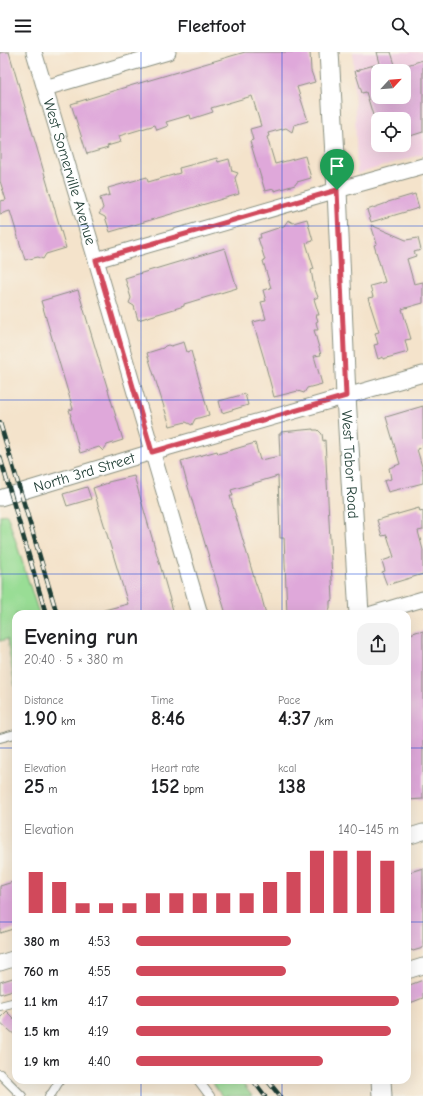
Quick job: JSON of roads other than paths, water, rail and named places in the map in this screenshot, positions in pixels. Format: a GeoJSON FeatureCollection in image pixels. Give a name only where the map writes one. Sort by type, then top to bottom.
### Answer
{"type":"FeatureCollection","features":[{"type":"Feature","properties":{"kind":"street","name":"West Somerville Avenue"},"geometry":{"type":"LineString","coordinates":[[34,52],[199,610]]}},
{"type":"Feature","properties":{"kind":"street"},"geometry":{"type":"LineString","coordinates":[[45,88],[168,52]]}},
{"type":"Feature","properties":{"kind":"street","name":"West Tabor Road"},"geometry":{"type":"LineString","coordinates":[[329,52],[346,396],[359,610]]}},
{"type":"Feature","properties":{"kind":"street"},"geometry":{"type":"LineString","coordinates":[[96,260],[423,166]]}},
{"type":"Feature","properties":{"kind":"street","name":"North 3rd Street"},"geometry":{"type":"LineString","coordinates":[[0,498],[152,452],[423,374]]}},
{"type":"Feature","properties":{"kind":"street"},"geometry":{"type":"LineString","coordinates":[[386,610],[423,599]]}},
{"type":"Feature","properties":{"kind":"street"},"geometry":{"type":"LineString","coordinates":[[411,836],[423,832]]}},
{"type":"Feature","properties":{"kind":"street"},"geometry":{"type":"LineString","coordinates":[[0,963],[12,959]]}},
{"type":"Feature","properties":{"kind":"street"},"geometry":{"type":"LineString","coordinates":[[411,970],[423,966]]}},
{"type":"Feature","properties":{"kind":"street"},"geometry":{"type":"LineString","coordinates":[[380,1084],[382,1096]]}},
{"type":"Feature","properties":{"kind":"lane"},"geometry":{"type":"LineString","coordinates":[[0,738],[12,735]]}},
{"type":"Feature","properties":{"kind":"lane"},"geometry":{"type":"LineString","coordinates":[[0,1006],[12,1003]]}},
{"type":"Feature","properties":{"kind":"lane"},"geometry":{"type":"LineString","coordinates":[[0,1074],[22,1096]]}},
{"type":"Feature","properties":{"kind":"lane"},"geometry":{"type":"LineString","coordinates":[[49,1096],[57,1084]]}},
{"type":"Feature","properties":{"kind":"lane"},"geometry":{"type":"LineString","coordinates":[[201,1084],[210,1096]]}},
{"type":"Feature","properties":{"kind":"railway"},"geometry":{"type":"LineString","coordinates":[[0,423],[56,610]]}},
{"type":"Feature","properties":{"kind":"railway"},"geometry":{"type":"LineString","coordinates":[[0,457],[45,610]]}},
{"type":"Feature","properties":{"kind":"railway"},"geometry":{"type":"LineString","coordinates":[[256,1084],[265,1096]]}},
{"type":"Feature","properties":{"kind":"railway"},"geometry":{"type":"LineString","coordinates":[[270,1084],[280,1096]]}}]}
